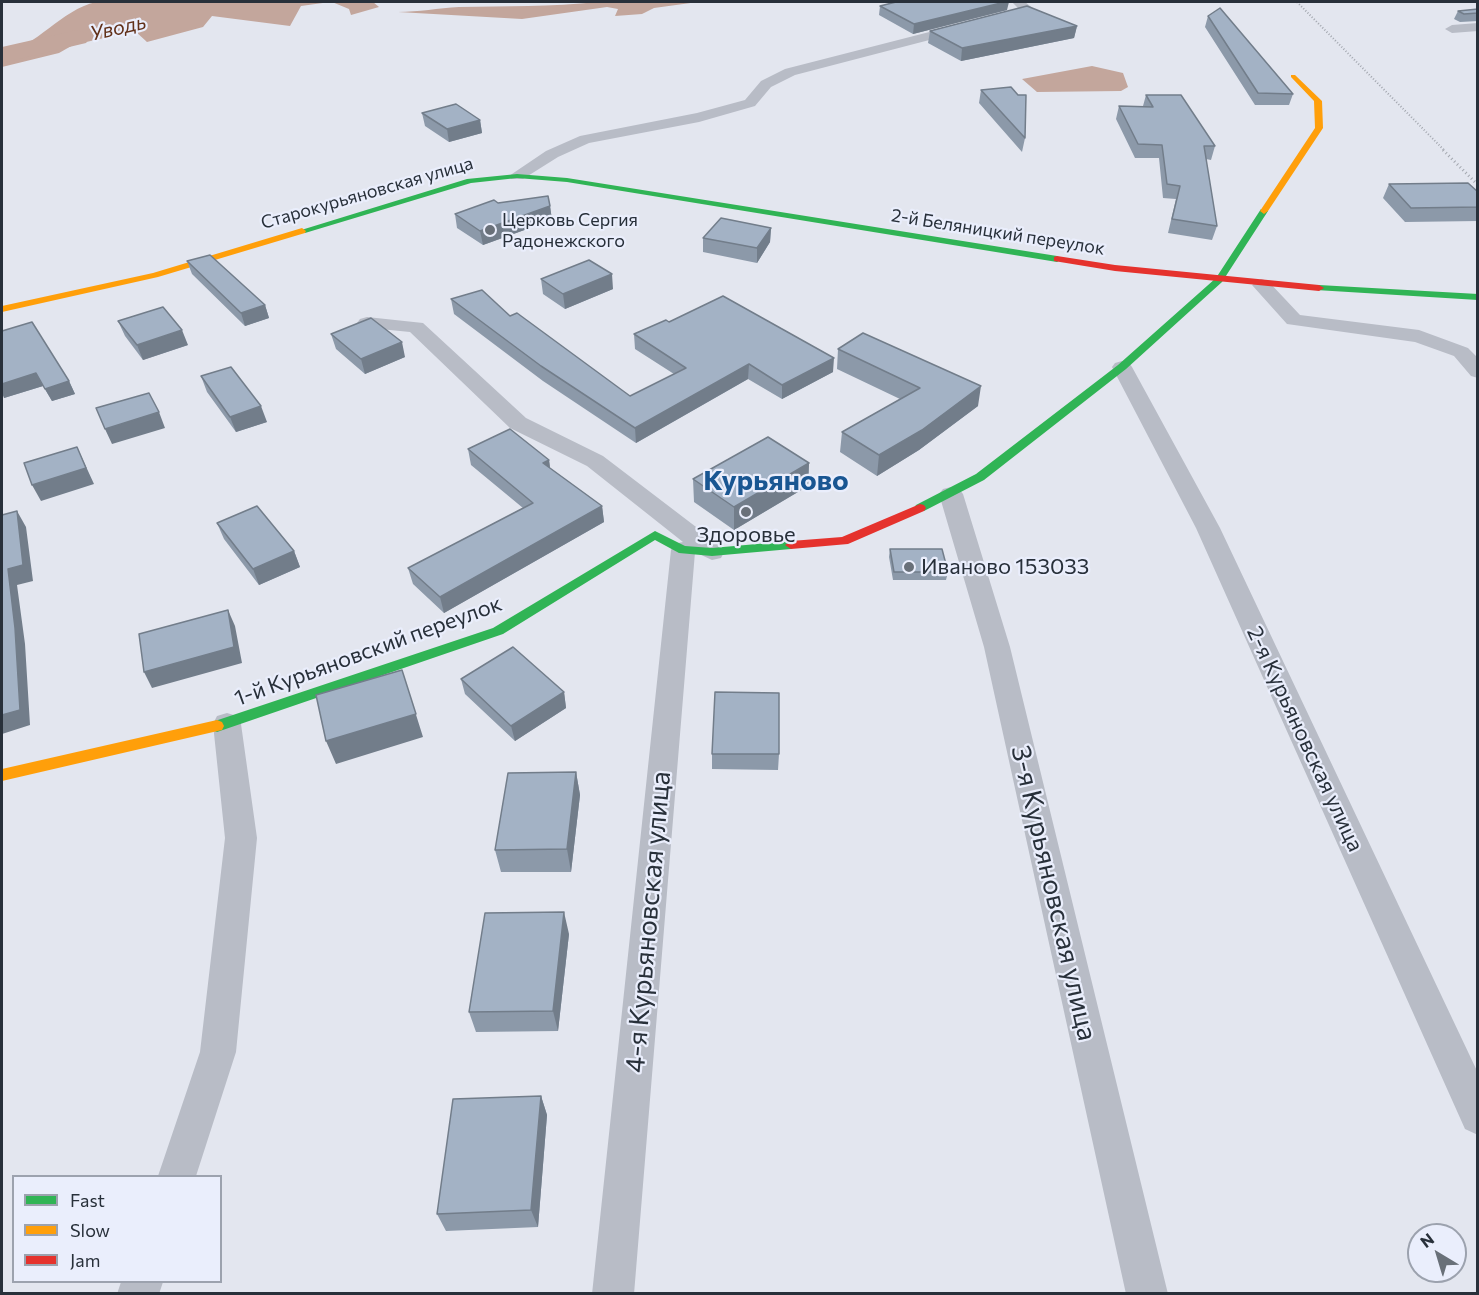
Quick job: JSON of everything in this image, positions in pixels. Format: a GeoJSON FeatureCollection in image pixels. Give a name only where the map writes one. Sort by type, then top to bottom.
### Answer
{"type":"FeatureCollection","features":[{"type":"Feature","properties":{"kind":"street","name":"Старокурьяновская улица"},"geometry":{"type":"LineString","coordinates":[[2,309],[154,275],[470,181],[517,176],[552,154],[585,139],[699,117],[750,103],[766,84],[790,72],[1029,10],[1017,2]]}},
{"type":"Feature","properties":{"kind":"street"},"geometry":{"type":"LineString","coordinates":[[1452,29],[1478,27]]}},
{"type":"Feature","properties":{"kind":"street"},"geometry":{"type":"LineString","coordinates":[[367,323],[416,327],[518,423],[595,461],[698,551],[844,541],[951,494],[980,477],[1122,367],[1219,280],[1319,129],[1318,101],[1293,76]]}},
{"type":"Feature","properties":{"kind":"street","name":"2-й Беляницкий переулок"},"geometry":{"type":"LineString","coordinates":[[517,176],[650,192],[896,235],[1115,268],[1261,285],[1478,297]]}},
{"type":"Feature","properties":{"kind":"street"},"geometry":{"type":"LineString","coordinates":[[1261,285],[1294,320],[1419,336],[1461,352],[1478,372]]}},
{"type":"Feature","properties":{"kind":"street","name":"2-я Курьяновская улица"},"geometry":{"type":"LineString","coordinates":[[1122,367],[1208,528],[1478,1116]]}},
{"type":"Feature","properties":{"kind":"street","name":"3-я Курьяновская улица"},"geometry":{"type":"LineString","coordinates":[[951,494],[997,647],[1147,1293]]}},
{"type":"Feature","properties":{"kind":"street","name":"1-й Курьяновский переулок"},"geometry":{"type":"LineString","coordinates":[[2,775],[227,724],[498,631],[655,535],[698,551]]}},
{"type":"Feature","properties":{"kind":"street","name":"4-я Курьяновская улица"},"geometry":{"type":"LineString","coordinates":[[613,1293],[698,551]]}},
{"type":"Feature","properties":{"kind":"street"},"geometry":{"type":"LineString","coordinates":[[177,1175],[220,1040],[241,838],[227,724]]}},
{"type":"Feature","properties":{"kind":"water","name":"Уводь"},"geometry":{"type":"Polygon","coordinates":[[[96,2],[330,2],[301,6],[290,26],[212,16],[203,27],[147,42],[135,31],[73,45],[59,53],[2,67],[2,55],[27,44],[71,12],[96,2]]]}},
{"type":"Feature","properties":{"kind":"water"},"geometry":{"type":"Polygon","coordinates":[[[332,2],[373,2],[379,7],[351,15],[349,9],[332,2]]]}},
{"type":"Feature","properties":{"kind":"water"},"geometry":{"type":"Polygon","coordinates":[[[598,2],[698,2],[654,8],[642,14],[615,16],[618,9],[607,7],[522,19],[398,12],[459,7],[546,6],[598,2]]]}},
{"type":"Feature","properties":{"kind":"water"},"geometry":{"type":"Polygon","coordinates":[[[1092,66],[1123,73],[1128,87],[1121,91],[1037,92],[1022,79],[1092,66]]]}},
{"type":"Feature","properties":{"kind":"building"},"geometry":{"type":"Polygon","coordinates":[[[896,2],[1005,2],[914,24],[880,6],[896,2]]]}},
{"type":"Feature","properties":{"kind":"building"},"geometry":{"type":"Polygon","coordinates":[[[1027,6],[1077,26],[962,48],[930,31],[1027,6]]]}},
{"type":"Feature","properties":{"kind":"building"},"geometry":{"type":"Polygon","coordinates":[[[1220,8],[1293,94],[1258,93],[1208,16],[1220,8]]]}},
{"type":"Feature","properties":{"kind":"building"},"geometry":{"type":"Polygon","coordinates":[[[1478,9],[1478,13],[1464,14],[1458,11],[1478,9]]]}},
{"type":"Feature","properties":{"kind":"building"},"geometry":{"type":"Polygon","coordinates":[[[1011,87],[1018,95],[1026,95],[1025,138],[981,90],[1011,87]]]}},
{"type":"Feature","properties":{"kind":"building"},"geometry":{"type":"Polygon","coordinates":[[[1146,95],[1181,95],[1215,146],[1204,146],[1217,226],[1172,219],[1180,186],[1167,184],[1162,145],[1138,144],[1119,106],[1153,107],[1146,95]]]}},
{"type":"Feature","properties":{"kind":"building"},"geometry":{"type":"Polygon","coordinates":[[[456,104],[480,120],[447,129],[422,113],[456,104]]]}},
{"type":"Feature","properties":{"kind":"building"},"geometry":{"type":"Polygon","coordinates":[[[1468,183],[1478,192],[1478,207],[1411,208],[1389,184],[1468,183]]]}},
{"type":"Feature","properties":{"kind":"building"},"geometry":{"type":"Polygon","coordinates":[[[548,196],[550,206],[480,231],[455,214],[494,200],[498,203],[548,196]]]}},
{"type":"Feature","properties":{"kind":"building"},"geometry":{"type":"Polygon","coordinates":[[[721,218],[771,228],[757,248],[703,238],[721,218]]]}},
{"type":"Feature","properties":{"kind":"building"},"geometry":{"type":"Polygon","coordinates":[[[210,255],[265,305],[241,313],[187,261],[210,255]]]}},
{"type":"Feature","properties":{"kind":"building"},"geometry":{"type":"Polygon","coordinates":[[[589,260],[612,274],[563,294],[541,279],[589,260]]]}},
{"type":"Feature","properties":{"kind":"building"},"geometry":{"type":"Polygon","coordinates":[[[482,290],[510,316],[517,313],[630,396],[686,368],[634,334],[666,320],[669,322],[723,296],[834,358],[782,385],[749,364],[635,428],[541,366],[451,299],[482,290]]]}},
{"type":"Feature","properties":{"kind":"building"},"geometry":{"type":"Polygon","coordinates":[[[163,307],[182,330],[137,345],[118,321],[163,307]]]}},
{"type":"Feature","properties":{"kind":"building"},"geometry":{"type":"Polygon","coordinates":[[[371,318],[402,342],[361,359],[331,334],[371,318]]]}},
{"type":"Feature","properties":{"kind":"building"},"geometry":{"type":"Polygon","coordinates":[[[32,322],[69,381],[45,389],[36,373],[2,384],[2,331],[32,322]]]}},
{"type":"Feature","properties":{"kind":"building"},"geometry":{"type":"Polygon","coordinates":[[[863,333],[981,386],[922,430],[879,455],[842,432],[920,388],[838,349],[863,333]]]}},
{"type":"Feature","properties":{"kind":"building"},"geometry":{"type":"Polygon","coordinates":[[[231,367],[261,406],[230,417],[201,376],[231,367]]]}},
{"type":"Feature","properties":{"kind":"building"},"geometry":{"type":"Polygon","coordinates":[[[149,393],[159,412],[105,429],[96,408],[149,393]]]}},
{"type":"Feature","properties":{"kind":"building"},"geometry":{"type":"Polygon","coordinates":[[[510,429],[549,460],[543,463],[602,506],[440,597],[408,568],[533,503],[468,449],[510,429]]]}},
{"type":"Feature","properties":{"kind":"building"},"geometry":{"type":"Polygon","coordinates":[[[768,437],[809,463],[734,507],[693,479],[768,437]]]}},
{"type":"Feature","properties":{"kind":"building"},"geometry":{"type":"Polygon","coordinates":[[[77,447],[86,468],[32,485],[24,463],[77,447]]]}},
{"type":"Feature","properties":{"kind":"building"},"geometry":{"type":"Polygon","coordinates":[[[257,506],[294,551],[253,569],[217,523],[257,506]]]}},
{"type":"Feature","properties":{"kind":"building"},"geometry":{"type":"Polygon","coordinates":[[[17,511],[23,565],[8,569],[15,628],[20,710],[2,715],[2,515],[17,511]]]}},
{"type":"Feature","properties":{"kind":"building"},"geometry":{"type":"Polygon","coordinates":[[[890,549],[942,549],[948,572],[894,572],[890,549]]]}},
{"type":"Feature","properties":{"kind":"building"},"geometry":{"type":"Polygon","coordinates":[[[228,610],[234,647],[144,672],[139,634],[228,610]]]}},
{"type":"Feature","properties":{"kind":"building"},"geometry":{"type":"Polygon","coordinates":[[[513,647],[564,692],[511,726],[461,679],[513,647]]]}},
{"type":"Feature","properties":{"kind":"building"},"geometry":{"type":"Polygon","coordinates":[[[402,670],[416,714],[326,741],[316,695],[402,670]]]}},
{"type":"Feature","properties":{"kind":"building"},"geometry":{"type":"Polygon","coordinates":[[[715,692],[779,693],[779,754],[712,754],[715,692]]]}},
{"type":"Feature","properties":{"kind":"building"},"geometry":{"type":"Polygon","coordinates":[[[576,772],[567,849],[495,850],[508,773],[576,772]]]}},
{"type":"Feature","properties":{"kind":"building"},"geometry":{"type":"Polygon","coordinates":[[[564,912],[553,1011],[469,1012],[485,913],[564,912]]]}},
{"type":"Feature","properties":{"kind":"building"},"geometry":{"type":"Polygon","coordinates":[[[541,1096],[531,1210],[437,1214],[453,1099],[541,1096]]]}},
{"type":"Feature","properties":{"kind":"waterway","name":"Уводь"},"geometry":{"type":"LineString","coordinates":[[2,55],[77,38]]}},
{"type":"Feature","properties":{"kind":"railway"},"geometry":{"type":"LineString","coordinates":[[1297,2],[1445,151]]}},
{"type":"Feature","properties":{"kind":"railway"},"geometry":{"type":"LineString","coordinates":[[1443,150],[1478,185]]}},
{"type":"Feature","properties":{"kind":"traffic: fast"},"geometry":{"type":"LineString","coordinates":[[302,231],[470,181],[517,176],[567,180],[1057,259]]}},
{"type":"Feature","properties":{"kind":"traffic: fast"},"geometry":{"type":"LineString","coordinates":[[920,508],[980,477],[1122,367],[1219,280],[1264,211]]}},
{"type":"Feature","properties":{"kind":"traffic: fast"},"geometry":{"type":"LineString","coordinates":[[1319,288],[1478,297]]}},
{"type":"Feature","properties":{"kind":"traffic: fast"},"geometry":{"type":"LineString","coordinates":[[217,726],[498,631],[655,535],[683,550],[712,552],[791,545]]}},
{"type":"Feature","properties":{"kind":"traffic: slow"},"geometry":{"type":"LineString","coordinates":[[1264,211],[1319,128],[1318,101],[1293,76]]}},
{"type":"Feature","properties":{"kind":"traffic: slow"},"geometry":{"type":"LineString","coordinates":[[2,309],[155,275],[302,231]]}},
{"type":"Feature","properties":{"kind":"traffic: slow"},"geometry":{"type":"LineString","coordinates":[[2,775],[217,726]]}},
{"type":"Feature","properties":{"kind":"traffic: jam"},"geometry":{"type":"LineString","coordinates":[[1057,259],[1115,268],[1319,288]]}},
{"type":"Feature","properties":{"kind":"traffic: jam"},"geometry":{"type":"LineString","coordinates":[[791,545],[844,541],[920,508]]}},
{"type":"Feature","properties":{"kind":"place","name":"Церковь Сергия Радонежского"},"geometry":{"type":"Point","coordinates":[490,230]}},
{"type":"Feature","properties":{"kind":"place","name":"Здоровье"},"geometry":{"type":"Point","coordinates":[746,512]}},
{"type":"Feature","properties":{"kind":"place","name":"Иваново 153033"},"geometry":{"type":"Point","coordinates":[909,567]}},
{"type":"Feature","properties":{"kind":"district","name":"Курьяново"},"geometry":{"type":"Point","coordinates":[776,481]}}]}
